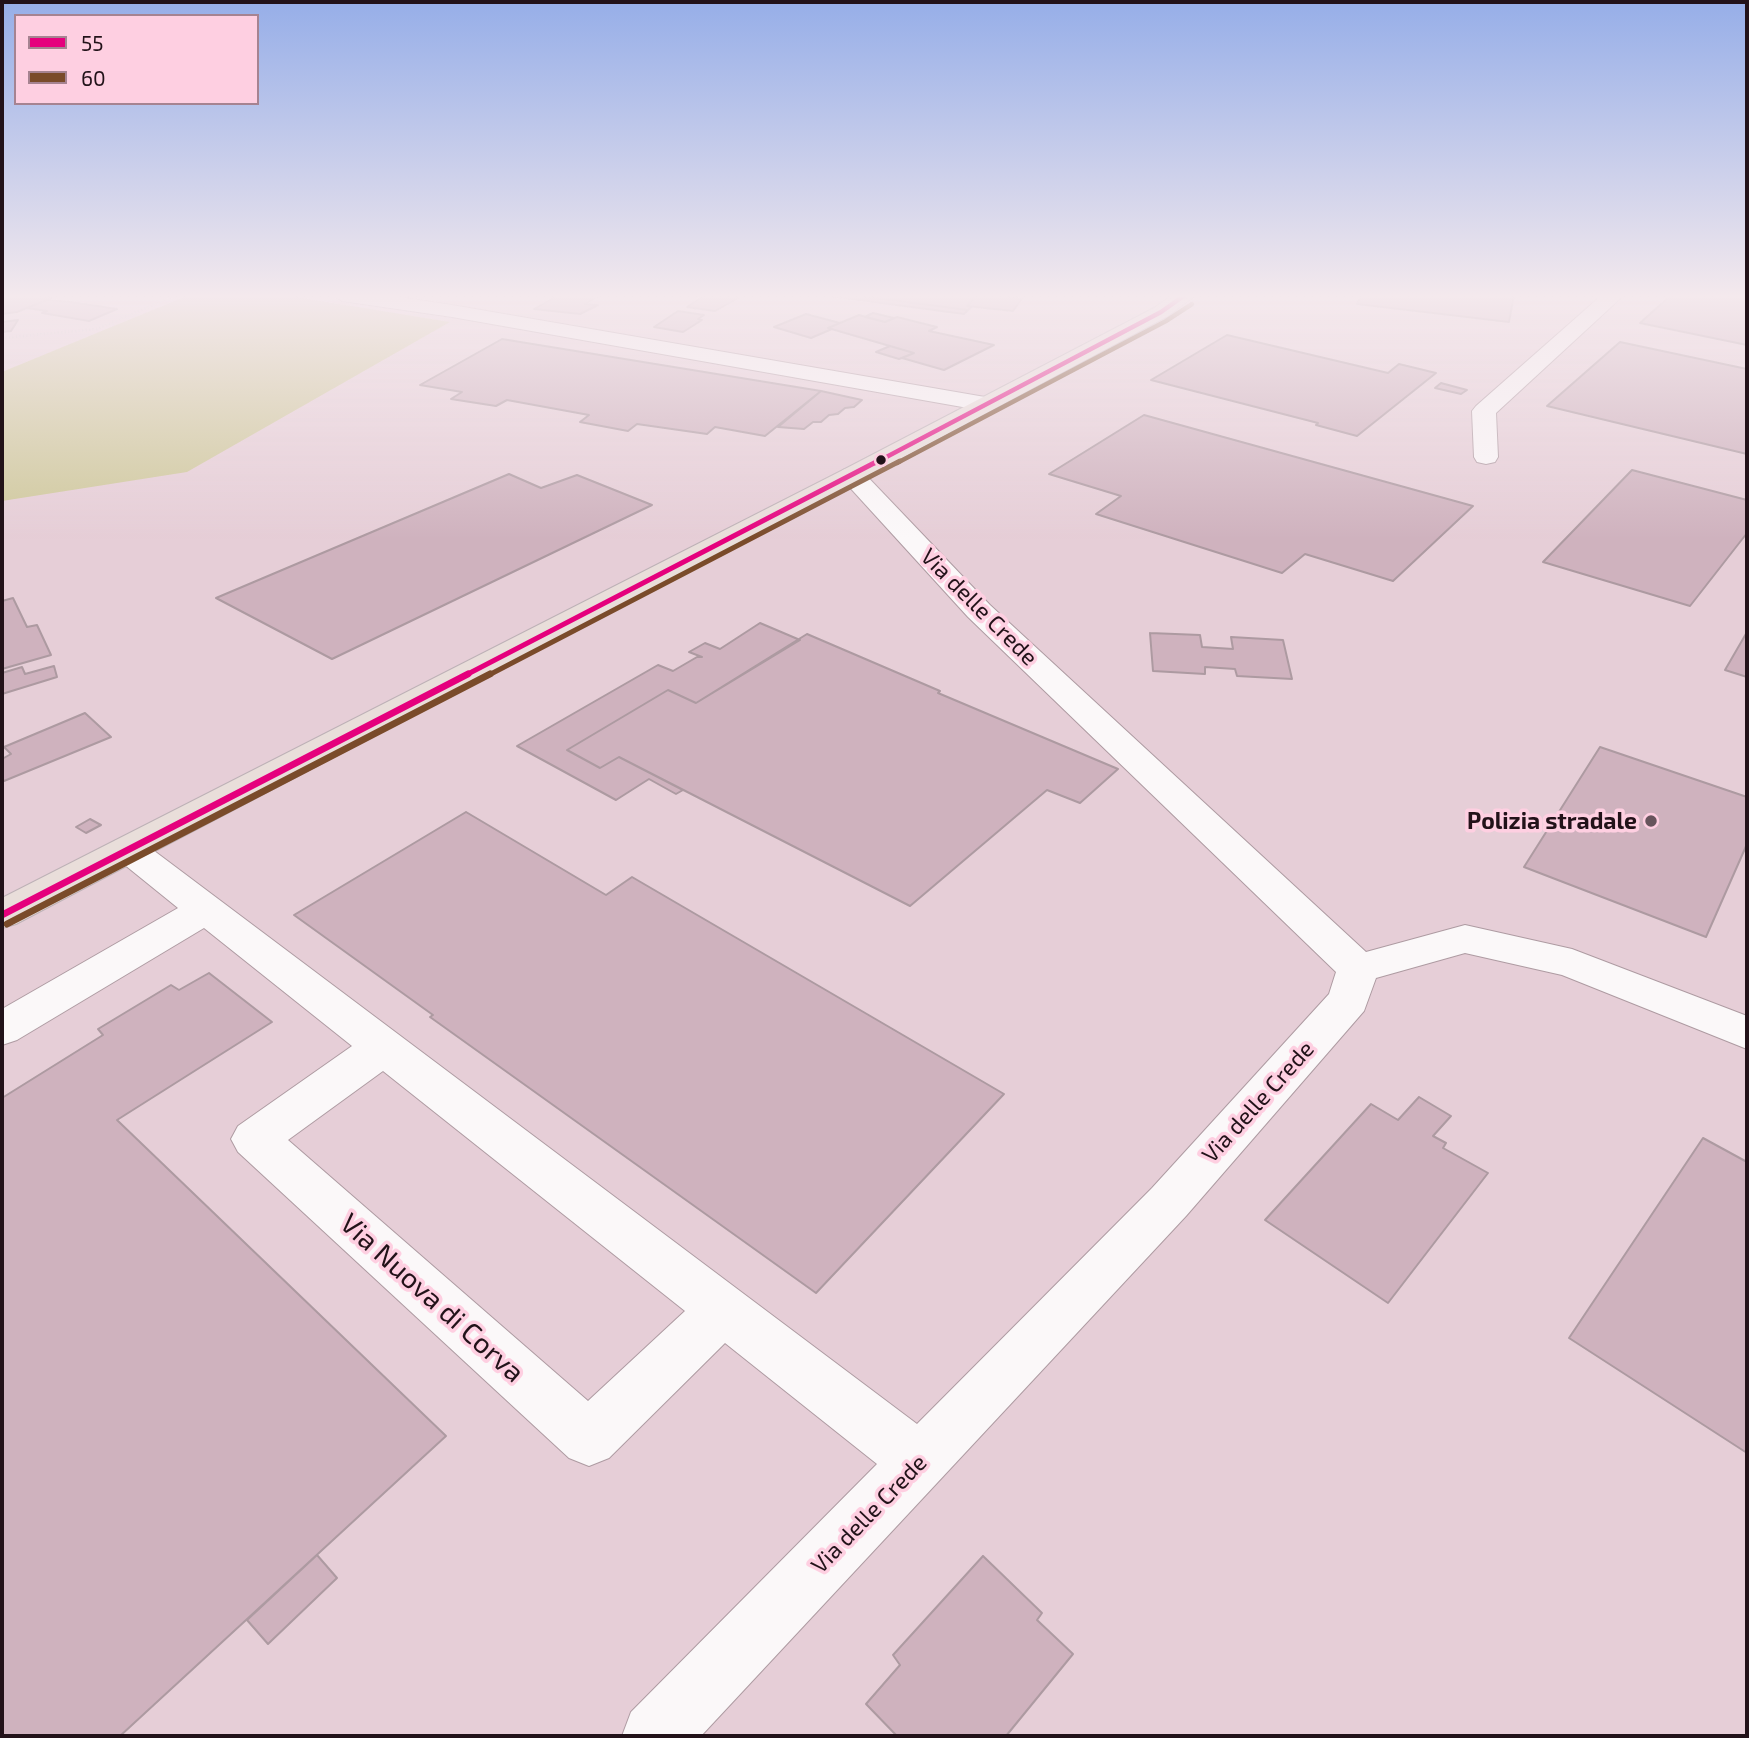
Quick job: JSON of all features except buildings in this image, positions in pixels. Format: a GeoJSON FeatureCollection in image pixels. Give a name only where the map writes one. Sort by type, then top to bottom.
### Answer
{"type":"FeatureCollection","features":[{"type":"Feature","properties":{"kind":"main road"},"geometry":{"type":"LineString","coordinates":[[2,915],[1038,376]]}},
{"type":"Feature","properties":{"kind":"street"},"geometry":{"type":"LineString","coordinates":[[825,376],[985,404]]}},
{"type":"Feature","properties":{"kind":"street"},"geometry":{"type":"LineString","coordinates":[[1486,457],[1484,411],[1523,376]]}},
{"type":"Feature","properties":{"kind":"street","name":"Via delle Crede"},"geometry":{"type":"LineString","coordinates":[[654,1736],[1169,1202],[1349,1000],[1358,969],[979,611],[852,475]]}},
{"type":"Feature","properties":{"kind":"street"},"geometry":{"type":"LineString","coordinates":[[128,849],[919,1461]]}},
{"type":"Feature","properties":{"kind":"street"},"geometry":{"type":"LineString","coordinates":[[2,1029],[206,909]]}},
{"type":"Feature","properties":{"kind":"street"},"geometry":{"type":"LineString","coordinates":[[1358,969],[1465,939],[1572,963],[1747,1033]]}},
{"type":"Feature","properties":{"kind":"street","name":"Via Nuova di Corva"},"geometry":{"type":"LineString","coordinates":[[384,1047],[254,1139],[589,1439],[723,1309]]}},
{"type":"Feature","properties":{"kind":"shaded area"},"geometry":{"type":"Polygon","coordinates":[[[2,376],[355,376],[187,472],[2,501],[2,376]]]}},
{"type":"Feature","properties":{"kind":"transit line","name":"55"},"geometry":{"type":"LineString","coordinates":[[2,915],[1039,376]]}},
{"type":"Feature","properties":{"kind":"transit line","name":"60"},"geometry":{"type":"LineString","coordinates":[[7,924],[1062,376]]}},
{"type":"Feature","properties":{"kind":"place","name":"Polizia stradale"},"geometry":{"type":"Point","coordinates":[1651,821]}}]}
